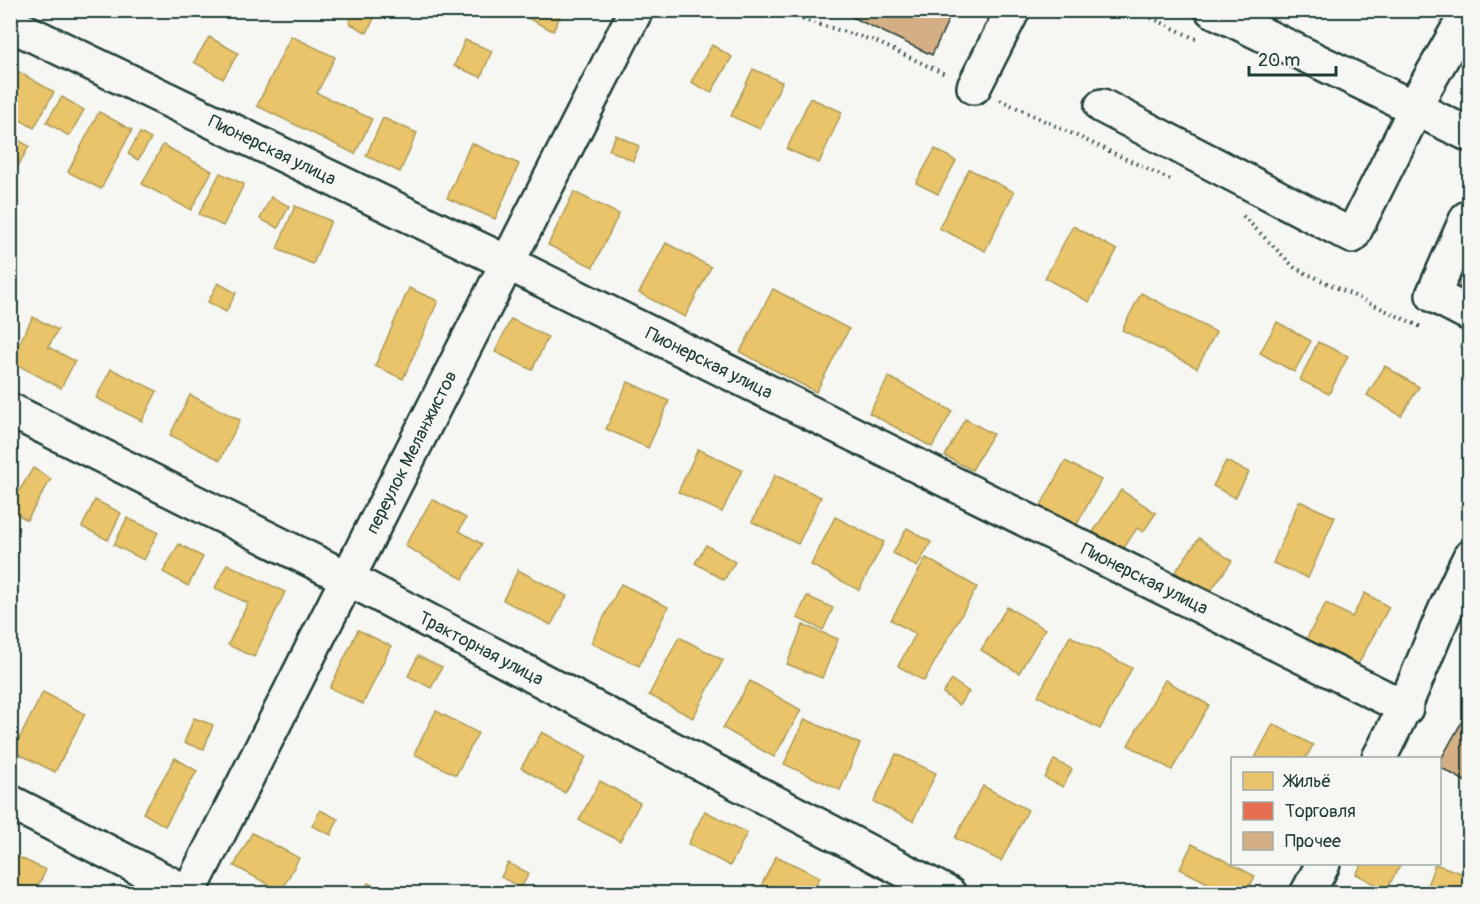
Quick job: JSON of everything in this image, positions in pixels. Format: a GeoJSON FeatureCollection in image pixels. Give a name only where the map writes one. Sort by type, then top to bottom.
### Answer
{"type":"FeatureCollection","features":[{"type":"Feature","properties":{"kind":"street","name":"переулок Меланжистов"},"geometry":{"type":"LineString","coordinates":[[189,893],[349,579],[506,262],[636,10]]}},
{"type":"Feature","properties":{"kind":"street"},"geometry":{"type":"LineString","coordinates":[[974,87],[1013,10]]}},
{"type":"Feature","properties":{"kind":"street"},"geometry":{"type":"LineString","coordinates":[[1212,10],[1420,100],[1470,113]]}},
{"type":"Feature","properties":{"kind":"street"},"geometry":{"type":"LineString","coordinates":[[1257,10],[1420,100],[1470,135]]}},
{"type":"Feature","properties":{"kind":"street"},"geometry":{"type":"LineString","coordinates":[[1102,105],[1352,236],[1420,100],[1469,10]]}},
{"type":"Feature","properties":{"kind":"street","name":"Пионерская улица"},"geometry":{"type":"LineString","coordinates":[[10,24],[506,262],[1406,708]]}},
{"type":"Feature","properties":{"kind":"street"},"geometry":{"type":"LineString","coordinates":[[1470,219],[1467,218],[1433,296],[1470,314]]}},
{"type":"Feature","properties":{"kind":"street","name":"Тракторная улица"},"geometry":{"type":"LineString","coordinates":[[10,410],[349,579],[949,894]]}},
{"type":"Feature","properties":{"kind":"street"},"geometry":{"type":"LineString","coordinates":[[1381,757],[1462,591],[1470,556]]}},
{"type":"Feature","properties":{"kind":"street"},"geometry":{"type":"LineString","coordinates":[[10,802],[189,893]]}},
{"type":"Feature","properties":{"kind":"street"},"geometry":{"type":"LineString","coordinates":[[1308,894],[1322,865]]}},
{"type":"Feature","properties":{"kind":"path"},"geometry":{"type":"LineString","coordinates":[[781,10],[784,14],[875,41],[1183,185]]}},
{"type":"Feature","properties":{"kind":"path"},"geometry":{"type":"LineString","coordinates":[[1237,210],[1295,268],[1428,330]]}},
{"type":"Feature","properties":{"kind":"path"},"geometry":{"type":"LineString","coordinates":[[1449,340],[1470,350]]}},
{"type":"Feature","properties":{"kind":"building: Жильё"},"geometry":{"type":"Polygon","coordinates":[[[355,10],[378,10],[367,33],[349,23],[355,10]]]}},
{"type":"Feature","properties":{"kind":"building: Жильё"},"geometry":{"type":"Polygon","coordinates":[[[512,10],[563,10],[553,31],[512,10]]]}},
{"type":"Feature","properties":{"kind":"building: Жильё"},"geometry":{"type":"Polygon","coordinates":[[[291,36],[335,57],[317,93],[372,119],[355,154],[257,106],[291,36]]]}},
{"type":"Feature","properties":{"kind":"building: Жильё"},"geometry":{"type":"Polygon","coordinates":[[[209,37],[238,53],[223,79],[194,62],[209,37]]]}},
{"type":"Feature","properties":{"kind":"building: Жильё"},"geometry":{"type":"Polygon","coordinates":[[[465,40],[492,51],[481,77],[454,66],[465,40]]]}},
{"type":"Feature","properties":{"kind":"building: Жильё"},"geometry":{"type":"Polygon","coordinates":[[[712,45],[732,57],[711,93],[691,82],[712,45]]]}},
{"type":"Feature","properties":{"kind":"building: Жильё"},"geometry":{"type":"Polygon","coordinates":[[[753,69],[782,82],[760,129],[731,116],[753,69]]]}},
{"type":"Feature","properties":{"kind":"building: Жильё"},"geometry":{"type":"Polygon","coordinates":[[[17,71],[54,92],[34,128],[10,114],[10,82],[17,71]]]}},
{"type":"Feature","properties":{"kind":"building: Жильё"},"geometry":{"type":"Polygon","coordinates":[[[62,97],[84,110],[69,136],[46,122],[62,97]]]}},
{"type":"Feature","properties":{"kind":"building: Жильё"},"geometry":{"type":"Polygon","coordinates":[[[810,98],[842,112],[819,163],[787,149],[810,98]]]}},
{"type":"Feature","properties":{"kind":"building: Жильё"},"geometry":{"type":"Polygon","coordinates":[[[99,112],[132,130],[101,189],[68,172],[99,112]]]}},
{"type":"Feature","properties":{"kind":"building: Жильё"},"geometry":{"type":"Polygon","coordinates":[[[383,118],[417,133],[400,172],[366,156],[383,118]]]}},
{"type":"Feature","properties":{"kind":"building: Жильё"},"geometry":{"type":"Polygon","coordinates":[[[140,133],[151,139],[138,160],[128,154],[140,133]]]}},
{"type":"Feature","properties":{"kind":"building: Жильё"},"geometry":{"type":"Polygon","coordinates":[[[616,135],[639,146],[633,161],[609,150],[616,135]]]}},
{"type":"Feature","properties":{"kind":"building: Жильё"},"geometry":{"type":"Polygon","coordinates":[[[10,137],[29,146],[10,181],[10,137]]]}},
{"type":"Feature","properties":{"kind":"building: Жильё"},"geometry":{"type":"Polygon","coordinates":[[[471,143],[519,164],[495,219],[447,198],[471,143]]]}},
{"type":"Feature","properties":{"kind":"building: Жильё"},"geometry":{"type":"Polygon","coordinates":[[[163,145],[212,171],[191,210],[142,184],[163,145]]]}},
{"type":"Feature","properties":{"kind":"building: Жильё"},"geometry":{"type":"Polygon","coordinates":[[[935,149],[956,161],[938,194],[916,183],[935,149]]]}},
{"type":"Feature","properties":{"kind":"building: Жильё"},"geometry":{"type":"Polygon","coordinates":[[[969,169],[1014,192],[985,251],[939,228],[969,169]]]}},
{"type":"Feature","properties":{"kind":"building: Жильё"},"geometry":{"type":"Polygon","coordinates":[[[220,173],[244,184],[223,226],[199,214],[220,173]]]}},
{"type":"Feature","properties":{"kind":"building: Жильё"},"geometry":{"type":"Polygon","coordinates":[[[574,192],[619,214],[593,267],[548,245],[574,192]]]}},
{"type":"Feature","properties":{"kind":"building: Жильё"},"geometry":{"type":"Polygon","coordinates":[[[271,197],[289,206],[278,228],[260,219],[271,197]]]}},
{"type":"Feature","properties":{"kind":"building: Жильё"},"geometry":{"type":"Polygon","coordinates":[[[295,206],[331,221],[313,264],[277,249],[295,206]]]}},
{"type":"Feature","properties":{"kind":"building: Жильё"},"geometry":{"type":"Polygon","coordinates":[[[1073,226],[1117,250],[1089,302],[1045,278],[1073,226]]]}},
{"type":"Feature","properties":{"kind":"building: Жильё"},"geometry":{"type":"Polygon","coordinates":[[[666,243],[711,267],[685,317],[639,293],[666,243]]]}},
{"type":"Feature","properties":{"kind":"building: Жильё"},"geometry":{"type":"Polygon","coordinates":[[[218,283],[236,293],[226,312],[208,302],[218,283]]]}},
{"type":"Feature","properties":{"kind":"building: Жильё"},"geometry":{"type":"Polygon","coordinates":[[[409,288],[438,301],[403,379],[375,366],[409,288]]]}},
{"type":"Feature","properties":{"kind":"building: Жильё"},"geometry":{"type":"Polygon","coordinates":[[[773,289],[849,329],[816,392],[740,352],[773,289]]]}},
{"type":"Feature","properties":{"kind":"building: Жильё"},"geometry":{"type":"Polygon","coordinates":[[[1141,293],[1216,332],[1197,368],[1122,330],[1141,293]]]}},
{"type":"Feature","properties":{"kind":"building: Жильё"},"geometry":{"type":"Polygon","coordinates":[[[33,317],[58,330],[48,347],[75,361],[61,388],[10,361],[33,317]]]}},
{"type":"Feature","properties":{"kind":"building: Жильё"},"geometry":{"type":"Polygon","coordinates":[[[511,319],[548,337],[532,370],[495,352],[511,319]]]}},
{"type":"Feature","properties":{"kind":"building: Жильё"},"geometry":{"type":"Polygon","coordinates":[[[1277,322],[1311,341],[1294,372],[1260,353],[1277,322]]]}},
{"type":"Feature","properties":{"kind":"building: Жильё"},"geometry":{"type":"Polygon","coordinates":[[[1318,342],[1348,356],[1329,394],[1300,380],[1318,342]]]}},
{"type":"Feature","properties":{"kind":"building: Жильё"},"geometry":{"type":"Polygon","coordinates":[[[1385,366],[1419,387],[1401,416],[1367,395],[1385,366]]]}},
{"type":"Feature","properties":{"kind":"building: Жильё"},"geometry":{"type":"Polygon","coordinates":[[[111,369],[157,391],[142,421],[96,398],[111,369]]]}},
{"type":"Feature","properties":{"kind":"building: Жильё"},"geometry":{"type":"Polygon","coordinates":[[[889,377],[952,411],[932,447],[869,413],[889,377]]]}},
{"type":"Feature","properties":{"kind":"building: Жильё"},"geometry":{"type":"Polygon","coordinates":[[[628,382],[669,401],[648,448],[606,429],[628,382]]]}},
{"type":"Feature","properties":{"kind":"building: Жильё"},"geometry":{"type":"Polygon","coordinates":[[[190,395],[240,420],[220,460],[170,435],[190,395]]]}},
{"type":"Feature","properties":{"kind":"building: Жильё"},"geometry":{"type":"Polygon","coordinates":[[[965,419],[993,434],[972,470],[945,456],[965,419]]]}},
{"type":"Feature","properties":{"kind":"building: Жильё"},"geometry":{"type":"Polygon","coordinates":[[[698,449],[742,470],[722,512],[678,492],[698,449]]]}},
{"type":"Feature","properties":{"kind":"building: Жильё"},"geometry":{"type":"Polygon","coordinates":[[[1065,461],[1101,480],[1075,528],[1039,509],[1065,461]]]}},
{"type":"Feature","properties":{"kind":"building: Жильё"},"geometry":{"type":"Polygon","coordinates":[[[1226,461],[1249,472],[1235,498],[1213,486],[1226,461]]]}},
{"type":"Feature","properties":{"kind":"building: Жильё"},"geometry":{"type":"Polygon","coordinates":[[[33,468],[51,479],[27,520],[10,510],[10,506],[33,468]]]}},
{"type":"Feature","properties":{"kind":"building: Жильё"},"geometry":{"type":"Polygon","coordinates":[[[775,475],[821,497],[798,544],[752,522],[775,475]]]}},
{"type":"Feature","properties":{"kind":"building: Жильё"},"geometry":{"type":"Polygon","coordinates":[[[1121,490],[1156,513],[1143,532],[1137,528],[1122,551],[1093,532],[1121,490]]]}},
{"type":"Feature","properties":{"kind":"building: Жильё"},"geometry":{"type":"Polygon","coordinates":[[[432,499],[466,518],[459,531],[482,544],[463,579],[405,546],[432,499]]]}},
{"type":"Feature","properties":{"kind":"building: Жильё"},"geometry":{"type":"Polygon","coordinates":[[[95,500],[121,513],[108,540],[82,527],[95,500]]]}},
{"type":"Feature","properties":{"kind":"building: Жильё"},"geometry":{"type":"Polygon","coordinates":[[[1299,501],[1335,517],[1308,578],[1273,563],[1299,501]]]}},
{"type":"Feature","properties":{"kind":"building: Жильё"},"geometry":{"type":"Polygon","coordinates":[[[835,517],[884,542],[859,590],[811,565],[835,517]]]}},
{"type":"Feature","properties":{"kind":"building: Жильё"},"geometry":{"type":"Polygon","coordinates":[[[127,518],[158,532],[144,560],[114,545],[127,518]]]}},
{"type":"Feature","properties":{"kind":"building: Жильё"},"geometry":{"type":"Polygon","coordinates":[[[907,528],[931,542],[917,567],[893,553],[907,528]]]}},
{"type":"Feature","properties":{"kind":"building: Жильё"},"geometry":{"type":"Polygon","coordinates":[[[1199,538],[1232,561],[1207,596],[1175,572],[1199,538]]]}},
{"type":"Feature","properties":{"kind":"building: Жильё"},"geometry":{"type":"Polygon","coordinates":[[[179,544],[203,557],[188,586],[163,572],[179,544]]]}},
{"type":"Feature","properties":{"kind":"building: Жильё"},"geometry":{"type":"Polygon","coordinates":[[[706,545],[735,562],[724,580],[695,563],[706,545]]]}},
{"type":"Feature","properties":{"kind":"building: Жильё"},"geometry":{"type":"Polygon","coordinates":[[[926,558],[977,587],[924,681],[898,666],[916,634],[891,620],[926,558]]]}},
{"type":"Feature","properties":{"kind":"building: Жильё"},"geometry":{"type":"Polygon","coordinates":[[[227,564],[285,592],[254,657],[228,645],[248,603],[215,588],[227,564]]]}},
{"type":"Feature","properties":{"kind":"building: Жильё"},"geometry":{"type":"Polygon","coordinates":[[[518,570],[567,596],[551,625],[503,600],[518,570]]]}},
{"type":"Feature","properties":{"kind":"building: Жильё"},"geometry":{"type":"Polygon","coordinates":[[[621,584],[668,607],[639,666],[591,643],[621,584]]]}},
{"type":"Feature","properties":{"kind":"building: Жильё"},"geometry":{"type":"Polygon","coordinates":[[[1365,593],[1389,607],[1356,668],[1305,641],[1326,603],[1352,617],[1365,593]]]}},
{"type":"Feature","properties":{"kind":"building: Жильё"},"geometry":{"type":"Polygon","coordinates":[[[807,596],[833,608],[823,630],[797,618],[807,596]]]}},
{"type":"Feature","properties":{"kind":"building: Жильё"},"geometry":{"type":"Polygon","coordinates":[[[1007,607],[1045,629],[1019,673],[981,650],[1007,607]]]}},
{"type":"Feature","properties":{"kind":"building: Жильё"},"geometry":{"type":"Polygon","coordinates":[[[803,625],[838,639],[822,678],[787,664],[803,625]]]}},
{"type":"Feature","properties":{"kind":"building: Жильё"},"geometry":{"type":"Polygon","coordinates":[[[358,630],[391,646],[363,704],[330,688],[358,630]]]}},
{"type":"Feature","properties":{"kind":"building: Жильё"},"geometry":{"type":"Polygon","coordinates":[[[1070,636],[1132,668],[1100,729],[1038,696],[1070,636]]]}},
{"type":"Feature","properties":{"kind":"building: Жильё"},"geometry":{"type":"Polygon","coordinates":[[[679,637],[723,660],[693,718],[649,695],[679,637]]]}},
{"type":"Feature","properties":{"kind":"building: Жильё"},"geometry":{"type":"Polygon","coordinates":[[[418,656],[442,667],[431,688],[408,676],[418,656]]]}},
{"type":"Feature","properties":{"kind":"building: Жильё"},"geometry":{"type":"Polygon","coordinates":[[[952,680],[969,692],[959,705],[943,693],[952,680]]]}},
{"type":"Feature","properties":{"kind":"building: Жильё"},"geometry":{"type":"Polygon","coordinates":[[[1165,680],[1209,705],[1172,770],[1128,745],[1165,680]]]}},
{"type":"Feature","properties":{"kind":"building: Жильё"},"geometry":{"type":"Polygon","coordinates":[[[750,681],[801,710],[774,757],[723,728],[750,681]]]}},
{"type":"Feature","properties":{"kind":"building: Жильё"},"geometry":{"type":"Polygon","coordinates":[[[43,692],[85,714],[55,772],[13,751],[43,692]]]}},
{"type":"Feature","properties":{"kind":"building: Жильё"},"geometry":{"type":"Polygon","coordinates":[[[436,711],[478,733],[456,775],[414,754],[436,711]]]}},
{"type":"Feature","properties":{"kind":"building: Жильё"},"geometry":{"type":"Polygon","coordinates":[[[194,718],[213,725],[204,749],[184,743],[194,718]]]}},
{"type":"Feature","properties":{"kind":"building: Жильё"},"geometry":{"type":"Polygon","coordinates":[[[805,719],[860,744],[840,790],[784,764],[805,719]]]}},
{"type":"Feature","properties":{"kind":"building: Жильё"},"geometry":{"type":"Polygon","coordinates":[[[1273,724],[1313,745],[1307,757],[1256,757],[1273,724]]]}},
{"type":"Feature","properties":{"kind":"building: Жильё"},"geometry":{"type":"Polygon","coordinates":[[[542,732],[586,757],[565,793],[521,768],[542,732]]]}},
{"type":"Feature","properties":{"kind":"building: Жильё"},"geometry":{"type":"Polygon","coordinates":[[[896,754],[936,773],[913,821],[874,802],[896,754]]]}},
{"type":"Feature","properties":{"kind":"building: Жильё"},"geometry":{"type":"Polygon","coordinates":[[[175,758],[197,771],[165,826],[143,813],[175,758]]]}},
{"type":"Feature","properties":{"kind":"building: Жильё"},"geometry":{"type":"Polygon","coordinates":[[[1054,760],[1072,769],[1063,787],[1045,778],[1054,760]]]}},
{"type":"Feature","properties":{"kind":"building: Жильё"},"geometry":{"type":"Polygon","coordinates":[[[600,781],[640,803],[620,841],[579,820],[600,781]]]}},
{"type":"Feature","properties":{"kind":"building: Жильё"},"geometry":{"type":"Polygon","coordinates":[[[983,786],[1028,810],[1001,861],[955,838],[983,786]]]}},
{"type":"Feature","properties":{"kind":"building: Жильё"},"geometry":{"type":"Polygon","coordinates":[[[320,810],[338,819],[331,835],[312,826],[320,810]]]}},
{"type":"Feature","properties":{"kind":"building: Жильё"},"geometry":{"type":"Polygon","coordinates":[[[705,811],[747,833],[730,866],[688,844],[705,811]]]}},
{"type":"Feature","properties":{"kind":"building: Жильё"},"geometry":{"type":"Polygon","coordinates":[[[252,833],[299,858],[281,891],[234,866],[252,833]]]}},
{"type":"Feature","properties":{"kind":"building: Жильё"},"geometry":{"type":"Polygon","coordinates":[[[1192,844],[1255,876],[1246,894],[1229,894],[1180,869],[1192,844]]]}},
{"type":"Feature","properties":{"kind":"building: Жильё"},"geometry":{"type":"Polygon","coordinates":[[[10,853],[46,870],[34,894],[10,894],[10,853]]]}},
{"type":"Feature","properties":{"kind":"building: Жильё"},"geometry":{"type":"Polygon","coordinates":[[[776,856],[820,877],[812,894],[758,892],[776,856]]]}},
{"type":"Feature","properties":{"kind":"building: Жильё"},"geometry":{"type":"Polygon","coordinates":[[[508,863],[529,873],[521,888],[501,877],[508,863]]]}},
{"type":"Feature","properties":{"kind":"building: Жильё"},"geometry":{"type":"Polygon","coordinates":[[[1361,865],[1400,865],[1386,890],[1356,874],[1361,865]]]}},
{"type":"Feature","properties":{"kind":"building: Жильё"},"geometry":{"type":"Polygon","coordinates":[[[1435,865],[1470,876],[1470,894],[1424,894],[1435,865]]]}},
{"type":"Feature","properties":{"kind":"building: Жильё"},"geometry":{"type":"Polygon","coordinates":[[[368,883],[387,894],[362,894],[368,883]]]}},
{"type":"Feature","properties":{"kind":"building: Жильё"},"geometry":{"type":"Polygon","coordinates":[[[76,885],[94,894],[72,894],[76,885]]]}},
{"type":"Feature","properties":{"kind":"building: Торговля"},"geometry":{"type":"Polygon","coordinates":[[[1470,262],[1470,292],[1459,287],[1470,262]]]}},
{"type":"Feature","properties":{"kind":"building: Прочее"},"geometry":{"type":"Polygon","coordinates":[[[837,10],[953,10],[932,55],[837,10]]]}},
{"type":"Feature","properties":{"kind":"building: Прочее"},"geometry":{"type":"Polygon","coordinates":[[[1470,707],[1470,776],[1466,782],[1441,768],[1441,759],[1470,707]]]}}]}
